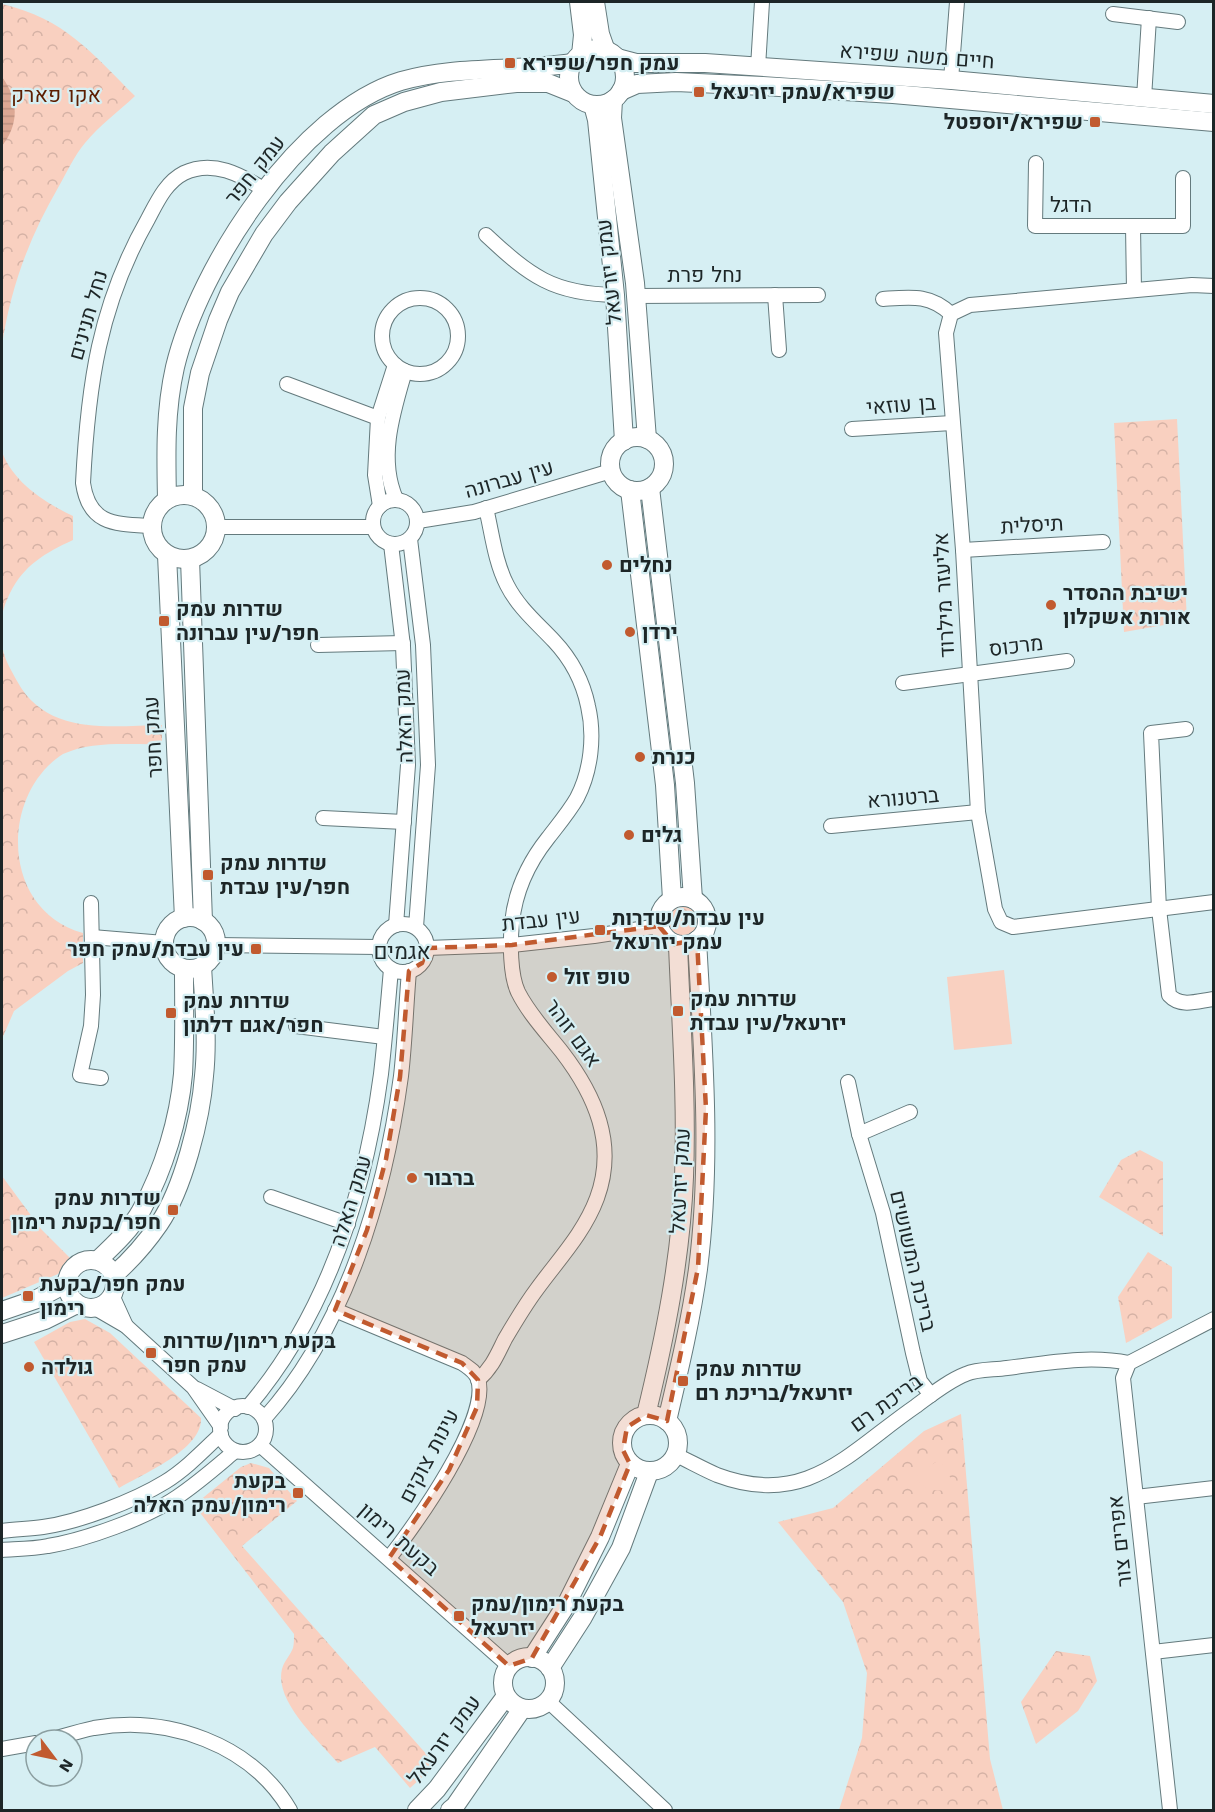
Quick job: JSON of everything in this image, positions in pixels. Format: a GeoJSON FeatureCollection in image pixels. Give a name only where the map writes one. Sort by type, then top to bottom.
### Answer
{"type":"FeatureCollection","features":[{"type":"Feature","properties":{"kind":"street"},"geometry":{"type":"LineString","coordinates":[[573,93],[569,78],[584,35],[579,2]]}},
{"type":"Feature","properties":{"kind":"street"},"geometry":{"type":"LineString","coordinates":[[193,495],[193,408],[200,373],[230,292],[264,234],[288,202],[332,153],[374,115],[404,102],[441,92],[506,84],[548,83],[573,93],[582,101],[592,105],[603,104],[617,95],[624,82],[624,71],[611,55],[600,34],[595,2]]}},
{"type":"Feature","properties":{"kind":"street"},"geometry":{"type":"LineString","coordinates":[[758,67],[762,2]]}},
{"type":"Feature","properties":{"kind":"street"},"geometry":{"type":"LineString","coordinates":[[951,80],[957,2]]}},
{"type":"Feature","properties":{"kind":"street"},"geometry":{"type":"LineString","coordinates":[[1113,14],[1178,22]]}},
{"type":"Feature","properties":{"kind":"street"},"geometry":{"type":"LineString","coordinates":[[1144,98],[1149,18]]}},
{"type":"Feature","properties":{"kind":"street"},"geometry":{"type":"LineString","coordinates":[[577,59],[593,50],[611,55]]}},
{"type":"Feature","properties":{"kind":"street","name":"חיים משה שפירא"},"geometry":{"type":"LineString","coordinates":[[611,55],[636,63],[705,63],[951,80],[1214,104]]}},
{"type":"Feature","properties":{"kind":"street","name":"עמק חפר"},"geometry":{"type":"LineString","coordinates":[[167,499],[168,405],[183,340],[207,280],[243,220],[265,190],[315,135],[340,112],[365,95],[400,81],[433,74],[516,67],[550,67],[577,59]]}},
{"type":"Feature","properties":{"kind":"street","name":"חיים משה שפירא"},"geometry":{"type":"LineString","coordinates":[[617,95],[637,84],[676,82],[893,94],[1214,122]]}},
{"type":"Feature","properties":{"kind":"street","name":"עמק יזרעאל"},"geometry":{"type":"LineString","coordinates":[[617,95],[612,118],[635,296],[647,439]]}},
{"type":"Feature","properties":{"kind":"street","name":"עמק יזרעאל"},"geometry":{"type":"LineString","coordinates":[[592,105],[597,120],[615,295],[624,441]]}},
{"type":"Feature","properties":{"kind":"street","name":"הדגל"},"geometry":{"type":"LineString","coordinates":[[1036,163],[1035,226],[1183,226],[1183,178]]}},
{"type":"Feature","properties":{"kind":"street","name":"נחל תנינים"},"geometry":{"type":"LineString","coordinates":[[151,526],[122,525],[107,521],[97,515],[85,495],[83,483],[88,400],[100,337],[114,291],[127,258],[160,196],[170,183],[184,173],[200,168],[216,168],[235,173],[265,190]]}},
{"type":"Feature","properties":{"kind":"street"},"geometry":{"type":"LineString","coordinates":[[1133,226],[1134,290]]}},
{"type":"Feature","properties":{"kind":"street"},"geometry":{"type":"LineString","coordinates":[[486,235],[534,276],[562,288],[588,294],[615,295]]}},
{"type":"Feature","properties":{"kind":"street"},"geometry":{"type":"LineString","coordinates":[[883,299],[915,297],[940,303],[951,314],[970,305],[1192,285],[1214,286]]}},
{"type":"Feature","properties":{"kind":"street"},"geometry":{"type":"LineString","coordinates":[[775,295],[779,350]]}},
{"type":"Feature","properties":{"kind":"street","name":"נחל פרת"},"geometry":{"type":"LineString","coordinates":[[635,296],[818,295]]}},
{"type":"Feature","properties":{"kind":"street"},"geometry":{"type":"LineString","coordinates":[[414,298],[439,303],[449,312],[458,336],[456,348],[449,360],[440,369],[427,373],[414,374],[400,368],[389,359],[383,347],[382,334],[385,322],[392,310],[414,298]]}},
{"type":"Feature","properties":{"kind":"street","name":"אליעזר מילרוד"},"geometry":{"type":"LineString","coordinates":[[951,314],[946,333],[963,550],[978,812],[995,909],[1001,922],[1013,927],[1214,902]]}},
{"type":"Feature","properties":{"kind":"street"},"geometry":{"type":"LineString","coordinates":[[380,506],[375,475],[378,418],[400,368]]}},
{"type":"Feature","properties":{"kind":"street"},"geometry":{"type":"LineString","coordinates":[[396,500],[388,472],[389,435],[400,368]]}},
{"type":"Feature","properties":{"kind":"street"},"geometry":{"type":"LineString","coordinates":[[287,384],[378,418]]}},
{"type":"Feature","properties":{"kind":"street","name":"בן עוזאי"},"geometry":{"type":"LineString","coordinates":[[852,429],[952,423]]}},
{"type":"Feature","properties":{"kind":"street"},"geometry":{"type":"LineString","coordinates":[[633,437],[647,439],[659,448],[664,462],[661,477],[650,488],[630,490],[618,483],[611,471],[611,457],[624,441],[633,437]]}},
{"type":"Feature","properties":{"kind":"street","name":"עין עברונה"},"geometry":{"type":"LineString","coordinates":[[418,521],[474,512],[611,471]]}},
{"type":"Feature","properties":{"kind":"street"},"geometry":{"type":"LineString","coordinates":[[650,488],[686,783],[693,899]]}},
{"type":"Feature","properties":{"kind":"street"},"geometry":{"type":"LineString","coordinates":[[630,490],[665,785],[672,899]]}},
{"type":"Feature","properties":{"kind":"street"},"geometry":{"type":"LineString","coordinates":[[184,494],[193,495],[207,504],[215,518],[214,538],[200,554],[190,559],[174,558],[167,555],[155,542],[151,526],[153,515],[167,499],[184,494]]}},
{"type":"Feature","properties":{"kind":"street"},"geometry":{"type":"LineString","coordinates":[[396,500],[408,503],[413,508],[418,521],[416,531],[410,539],[404,543],[391,544],[379,538],[373,527],[374,514],[386,501],[396,500]]}},
{"type":"Feature","properties":{"kind":"street","name":"אגם זוהר"},"geometry":{"type":"LineString","coordinates":[[478,1380],[493,1364],[520,1313],[587,1220],[597,1198],[603,1176],[605,1151],[602,1128],[594,1102],[582,1079],[517,990],[512,945],[513,915],[521,885],[532,860],[578,797],[586,776],[591,730],[588,706],[581,680],[570,662],[555,642],[530,618],[506,583],[498,561],[486,508]]}},
{"type":"Feature","properties":{"kind":"street"},"geometry":{"type":"LineString","coordinates":[[216,527],[373,527]]}},
{"type":"Feature","properties":{"kind":"street","name":"עמק האלה"},"geometry":{"type":"LineString","coordinates":[[410,539],[423,645],[428,765],[416,927]]}},
{"type":"Feature","properties":{"kind":"street","name":"תיסלית"},"geometry":{"type":"LineString","coordinates":[[963,550],[1103,542]]}},
{"type":"Feature","properties":{"kind":"street","name":"עמק האלה"},"geometry":{"type":"LineString","coordinates":[[391,544],[403,643],[408,765],[396,925]]}},
{"type":"Feature","properties":{"kind":"street","name":"עמק חפר"},"geometry":{"type":"LineString","coordinates":[[167,555],[184,918]]}},
{"type":"Feature","properties":{"kind":"street","name":"עמק חפר"},"geometry":{"type":"LineString","coordinates":[[190,559],[202,921]]}},
{"type":"Feature","properties":{"kind":"street"},"geometry":{"type":"LineString","coordinates":[[318,645],[403,643]]}},
{"type":"Feature","properties":{"kind":"street","name":"מרכוס"},"geometry":{"type":"LineString","coordinates":[[903,682],[1067,661]]}},
{"type":"Feature","properties":{"kind":"street"},"geometry":{"type":"LineString","coordinates":[[1186,729],[1151,733],[1159,909],[1169,995],[1175,1002],[1183,1004],[1214,999]]}},
{"type":"Feature","properties":{"kind":"street","name":"ברטנורא"},"geometry":{"type":"LineString","coordinates":[[831,826],[978,812]]}},
{"type":"Feature","properties":{"kind":"street"},"geometry":{"type":"LineString","coordinates":[[323,818],[404,822]]}},
{"type":"Feature","properties":{"kind":"street"},"geometry":{"type":"LineString","coordinates":[[680,897],[693,899],[704,909],[707,920],[705,931],[698,940],[686,945],[678,945],[665,938],[659,926],[661,910],[672,899],[680,897]]}},
{"type":"Feature","properties":{"kind":"street"},"geometry":{"type":"LineString","coordinates":[[91,903],[91,1026],[80,1075],[101,1078]]}},
{"type":"Feature","properties":{"kind":"street"},"geometry":{"type":"LineString","coordinates":[[190,917],[202,921],[213,931],[216,945],[211,958],[195,969],[184,969],[177,966],[167,957],[164,943],[168,930],[184,918],[190,917]]}},
{"type":"Feature","properties":{"kind":"street"},"geometry":{"type":"LineString","coordinates":[[396,925],[416,927],[425,938],[427,948],[422,963],[409,971],[400,972],[391,969],[382,960],[379,948],[382,936],[396,925]]}},
{"type":"Feature","properties":{"kind":"street","name":"עין עבדת"},"geometry":{"type":"LineString","coordinates":[[427,948],[512,945],[659,926]]}},
{"type":"Feature","properties":{"kind":"street"},"geometry":{"type":"LineString","coordinates":[[92,937],[164,943]]}},
{"type":"Feature","properties":{"kind":"street","name":"עמק יזרעאל"},"geometry":{"type":"LineString","coordinates":[[667,1420],[683,1354],[698,1268],[705,1181],[706,1109],[698,940]]}},
{"type":"Feature","properties":{"kind":"street"},"geometry":{"type":"LineString","coordinates":[[216,945],[379,948]]}},
{"type":"Feature","properties":{"kind":"street","name":"עמק יזרעאל"},"geometry":{"type":"LineString","coordinates":[[646,1415],[662,1351],[676,1266],[684,1180],[686,1109],[678,945]]}},
{"type":"Feature","properties":{"kind":"street"},"geometry":{"type":"LineString","coordinates":[[114,1275],[131,1259],[160,1222],[178,1184],[197,1124],[204,1076],[205,1027],[202,966]]}},
{"type":"Feature","properties":{"kind":"street"},"geometry":{"type":"LineString","coordinates":[[98,1260],[115,1244],[141,1210],[158,1176],[175,1119],[183,1074],[184,969]]}},
{"type":"Feature","properties":{"kind":"street","name":"עמק האלה"},"geometry":{"type":"LineString","coordinates":[[242,1408],[267,1386],[295,1344],[318,1302],[348,1224],[367,1155],[381,1074],[391,969]]}},
{"type":"Feature","properties":{"kind":"street","name":"עמק האלה"},"geometry":{"type":"LineString","coordinates":[[264,1419],[283,1398],[312,1354],[335,1310],[367,1230],[386,1159],[400,1077],[409,971]]}},
{"type":"Feature","properties":{"kind":"street"},"geometry":{"type":"LineString","coordinates":[[296,1026],[384,1037]]}},
{"type":"Feature","properties":{"kind":"street","name":"בריכת המשושים"},"geometry":{"type":"LineString","coordinates":[[849,1082],[859,1134],[883,1213],[920,1381],[931,1395]]}},
{"type":"Feature","properties":{"kind":"street"},"geometry":{"type":"LineString","coordinates":[[859,1134],[910,1112]]}},
{"type":"Feature","properties":{"kind":"street"},"geometry":{"type":"LineString","coordinates":[[271,1197],[348,1224]]}},
{"type":"Feature","properties":{"kind":"street"},"geometry":{"type":"LineString","coordinates":[[91,1259],[98,1260],[114,1275],[116,1282],[112,1295],[103,1305],[95,1308],[77,1304],[68,1291],[67,1283],[72,1269],[77,1264],[91,1259]]}},
{"type":"Feature","properties":{"kind":"street"},"geometry":{"type":"LineString","coordinates":[[2,1311],[37,1299],[67,1283]]}},
{"type":"Feature","properties":{"kind":"street"},"geometry":{"type":"LineString","coordinates":[[112,1295],[126,1326]]}},
{"type":"Feature","properties":{"kind":"street"},"geometry":{"type":"LineString","coordinates":[[2,1334],[45,1320],[77,1304]]}},
{"type":"Feature","properties":{"kind":"street"},"geometry":{"type":"LineString","coordinates":[[95,1308],[126,1326],[193,1387],[221,1430],[226,1444],[235,1450],[248,1452],[260,1445],[265,1436],[266,1424],[260,1414],[193,1387]]}},
{"type":"Feature","properties":{"kind":"street"},"geometry":{"type":"LineString","coordinates":[[335,1310],[462,1363],[473,1370],[478,1380]]}},
{"type":"Feature","properties":{"kind":"street"},"geometry":{"type":"LineString","coordinates":[[1129,1363],[1214,1320]]}},
{"type":"Feature","properties":{"kind":"street","name":"בריכת רם"},"geometry":{"type":"LineString","coordinates":[[676,1455],[717,1475],[757,1485],[807,1480],[830,1469],[854,1453],[891,1423],[967,1373],[1082,1359],[1106,1359],[1129,1363]]}},
{"type":"Feature","properties":{"kind":"street","name":"אפרים צור"},"geometry":{"type":"LineString","coordinates":[[1129,1363],[1123,1377],[1170,1810]]}},
{"type":"Feature","properties":{"kind":"street","name":"עינות צוקים"},"geometry":{"type":"LineString","coordinates":[[389,1558],[422,1515],[449,1470],[477,1407],[478,1380]]}},
{"type":"Feature","properties":{"kind":"street"},"geometry":{"type":"LineString","coordinates":[[2,1530],[44,1527],[65,1522],[131,1499],[165,1482],[193,1461],[221,1430],[227,1414],[242,1408]]}},
{"type":"Feature","properties":{"kind":"street"},"geometry":{"type":"LineString","coordinates":[[646,1415],[667,1420],[676,1432],[678,1440],[676,1455],[665,1467],[649,1472],[630,1464],[622,1450],[623,1435],[632,1422],[646,1415]]}},
{"type":"Feature","properties":{"kind":"street","name":"בקעת רימון"},"geometry":{"type":"LineString","coordinates":[[260,1445],[509,1666]]}},
{"type":"Feature","properties":{"kind":"street"},"geometry":{"type":"LineString","coordinates":[[2,1550],[47,1546],[81,1538],[138,1517],[175,1499],[235,1450]]}},
{"type":"Feature","properties":{"kind":"street"},"geometry":{"type":"LineString","coordinates":[[532,1658],[566,1605],[600,1537],[630,1464]]}},
{"type":"Feature","properties":{"kind":"street"},"geometry":{"type":"LineString","coordinates":[[550,1668],[583,1617],[621,1548],[649,1472]]}},
{"type":"Feature","properties":{"kind":"street"},"geometry":{"type":"LineString","coordinates":[[1136,1497],[1214,1488]]}},
{"type":"Feature","properties":{"kind":"street"},"geometry":{"type":"LineString","coordinates":[[1153,1652],[1214,1645]]}},
{"type":"Feature","properties":{"kind":"street"},"geometry":{"type":"LineString","coordinates":[[532,1658],[542,1661],[550,1668],[555,1685],[548,1701],[536,1708],[522,1709],[506,1696],[503,1677],[509,1666],[519,1659],[532,1658]]}},
{"type":"Feature","properties":{"kind":"street","name":"עמק יזרעאל"},"geometry":{"type":"LineString","coordinates":[[417,1810],[437,1789],[506,1696]]}},
{"type":"Feature","properties":{"kind":"street"},"geometry":{"type":"LineString","coordinates":[[548,1701],[665,1810]]}},
{"type":"Feature","properties":{"kind":"street"},"geometry":{"type":"LineString","coordinates":[[450,1810],[522,1709]]}},
{"type":"Feature","properties":{"kind":"street"},"geometry":{"type":"LineString","coordinates":[[84,1731],[135,1725],[170,1728],[208,1739],[238,1756],[267,1781],[290,1810]]}},
{"type":"Feature","properties":{"kind":"street"},"geometry":{"type":"LineString","coordinates":[[2,1749],[24,1745]]}},
{"type":"Feature","properties":{"kind":"highlighted area"},"geometry":{"type":"Polygon","coordinates":[[[659,926],[674,944],[697,940],[706,1109],[698,1268],[667,1421],[646,1415],[627,1427],[623,1450],[630,1464],[600,1537],[532,1658],[509,1666],[389,1558],[449,1470],[477,1407],[478,1380],[462,1363],[335,1310],[367,1230],[386,1159],[400,1077],[409,971],[422,963],[427,948],[512,945],[659,926]]]}},
{"type":"Feature","properties":{"kind":"green space","name":"אקו פארק"},"geometry":{"type":"Polygon","coordinates":[[[2,4],[24,10],[60,28],[76,39],[135,96],[85,143],[48,205],[16,282],[2,345],[2,4]]]}},
{"type":"Feature","properties":{"kind":"green space"},"geometry":{"type":"Polygon","coordinates":[[[1177,419],[1187,621],[1124,632],[1114,423],[1177,419]]]}},
{"type":"Feature","properties":{"kind":"green space"},"geometry":{"type":"Polygon","coordinates":[[[2,452],[7,463],[22,482],[41,498],[73,516],[73,540],[44,555],[29,567],[16,583],[7,600],[2,620],[2,452]]]}},
{"type":"Feature","properties":{"kind":"green space"},"geometry":{"type":"Polygon","coordinates":[[[2,643],[5,658],[17,681],[30,699],[45,711],[81,724],[162,725],[162,744],[99,745],[63,754],[42,772],[28,796],[20,822],[18,850],[24,877],[36,901],[56,920],[83,933],[83,963],[68,971],[14,1011],[2,1039],[2,643]]]}},
{"type":"Feature","properties":{"kind":"green space"},"geometry":{"type":"Polygon","coordinates":[[[684,905],[695,910],[700,921],[695,932],[684,937],[673,932],[668,921],[673,910],[684,905]]]}},
{"type":"Feature","properties":{"kind":"green space"},"geometry":{"type":"Polygon","coordinates":[[[1004,970],[1012,1044],[954,1050],[947,977],[1004,970]]]}},
{"type":"Feature","properties":{"kind":"green space"},"geometry":{"type":"Polygon","coordinates":[[[1140,1150],[1163,1162],[1163,1236],[1099,1197],[1121,1160],[1140,1150]]]}},
{"type":"Feature","properties":{"kind":"green space"},"geometry":{"type":"Polygon","coordinates":[[[2,1176],[41,1229],[70,1258],[58,1274],[2,1298],[2,1176]]]}},
{"type":"Feature","properties":{"kind":"green space"},"geometry":{"type":"Polygon","coordinates":[[[1148,1252],[1172,1267],[1172,1318],[1126,1343],[1118,1297],[1148,1252]]]}},
{"type":"Feature","properties":{"kind":"green space"},"geometry":{"type":"Polygon","coordinates":[[[85,1319],[110,1333],[201,1418],[199,1429],[182,1450],[156,1468],[119,1488],[34,1342],[70,1322],[85,1319]]]}},
{"type":"Feature","properties":{"kind":"green space"},"geometry":{"type":"Polygon","coordinates":[[[961,1414],[990,1759],[1003,1810],[839,1810],[862,1738],[867,1673],[843,1602],[778,1522],[833,1508],[924,1431],[961,1414]]]}},
{"type":"Feature","properties":{"kind":"green space"},"geometry":{"type":"Polygon","coordinates":[[[940,1459],[950,1477],[952,1491],[930,1490],[913,1478],[940,1459]]]}},
{"type":"Feature","properties":{"kind":"green space"},"geometry":{"type":"Polygon","coordinates":[[[251,1463],[269,1468],[297,1501],[242,1546],[436,1765],[410,1788],[375,1747],[338,1763],[309,1732],[291,1707],[281,1681],[284,1663],[293,1648],[294,1634],[194,1505],[241,1467],[251,1463]]]}},
{"type":"Feature","properties":{"kind":"green space"},"geometry":{"type":"Polygon","coordinates":[[[1056,1651],[1090,1656],[1097,1681],[1078,1711],[1036,1744],[1021,1702],[1056,1651]]]}},
{"type":"Feature","properties":{"kind":"shaded area"},"geometry":{"type":"Polygon","coordinates":[[[2,77],[12,94],[15,112],[12,129],[2,146],[2,77]]]}},
{"type":"Feature","properties":{"kind":"place","name":"עמק חפר/שפירא"},"geometry":{"type":"Point","coordinates":[510,63]}},
{"type":"Feature","properties":{"kind":"place","name":"שפירא/עמק יזרעאל"},"geometry":{"type":"Point","coordinates":[699,92]}},
{"type":"Feature","properties":{"kind":"place","name":"שפירא/יוספטל"},"geometry":{"type":"Point","coordinates":[1095,122]}},
{"type":"Feature","properties":{"kind":"place","name":"נחלים"},"geometry":{"type":"Point","coordinates":[607,565]}},
{"type":"Feature","properties":{"kind":"place","name":"ישיבת ההסדר אורות אשקלון"},"geometry":{"type":"Point","coordinates":[1051,605]}},
{"type":"Feature","properties":{"kind":"place","name":"שדרות עמק חפר/עין עברונה"},"geometry":{"type":"Point","coordinates":[164,621]}},
{"type":"Feature","properties":{"kind":"place","name":"ירדן"},"geometry":{"type":"Point","coordinates":[630,632]}},
{"type":"Feature","properties":{"kind":"place","name":"כנרת"},"geometry":{"type":"Point","coordinates":[640,757]}},
{"type":"Feature","properties":{"kind":"place","name":"גלים"},"geometry":{"type":"Point","coordinates":[629,835]}},
{"type":"Feature","properties":{"kind":"place","name":"שדרות עמק חפר/עין עבדת"},"geometry":{"type":"Point","coordinates":[208,875]}},
{"type":"Feature","properties":{"kind":"place","name":"עין עבדת/שדרות עמק יזרעאל"},"geometry":{"type":"Point","coordinates":[600,930]}},
{"type":"Feature","properties":{"kind":"place","name":"עין עבדת/עמק חפר"},"geometry":{"type":"Point","coordinates":[256,949]}},
{"type":"Feature","properties":{"kind":"place","name":"טופ זול"},"geometry":{"type":"Point","coordinates":[552,977]}},
{"type":"Feature","properties":{"kind":"place","name":"שדרות עמק יזרעאל/עין עבדת"},"geometry":{"type":"Point","coordinates":[678,1011]}},
{"type":"Feature","properties":{"kind":"place","name":"שדרות עמק חפר/אגם דלתון"},"geometry":{"type":"Point","coordinates":[171,1013]}},
{"type":"Feature","properties":{"kind":"place","name":"ברבור"},"geometry":{"type":"Point","coordinates":[412,1178]}},
{"type":"Feature","properties":{"kind":"place","name":"שדרות עמק חפר/בקעת רימון"},"geometry":{"type":"Point","coordinates":[173,1210]}},
{"type":"Feature","properties":{"kind":"place","name":"עמק חפר/בקעת רימון"},"geometry":{"type":"Point","coordinates":[28,1296]}},
{"type":"Feature","properties":{"kind":"place","name":"בקעת רימון/שדרות עמק חפר"},"geometry":{"type":"Point","coordinates":[151,1353]}},
{"type":"Feature","properties":{"kind":"place","name":"גולדה"},"geometry":{"type":"Point","coordinates":[29,1367]}},
{"type":"Feature","properties":{"kind":"place","name":"שדרות עמק יזרעאל/בריכת רם"},"geometry":{"type":"Point","coordinates":[683,1381]}},
{"type":"Feature","properties":{"kind":"place","name":"בקעת רימון/עמק האלה"},"geometry":{"type":"Point","coordinates":[298,1493]}},
{"type":"Feature","properties":{"kind":"place","name":"בקעת רימון/עמק יזרעאל"},"geometry":{"type":"Point","coordinates":[459,1616]}},
{"type":"Feature","properties":{"kind":"district","name":"אגמים"},"geometry":{"type":"Point","coordinates":[402,951]}}]}
